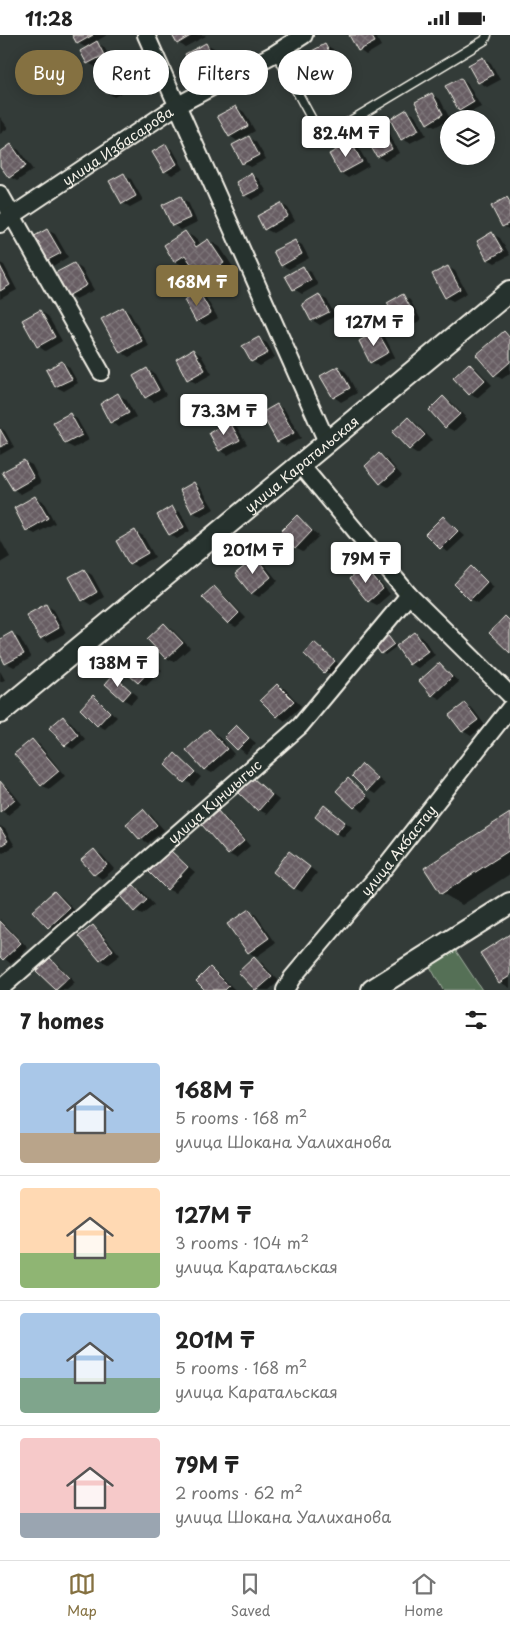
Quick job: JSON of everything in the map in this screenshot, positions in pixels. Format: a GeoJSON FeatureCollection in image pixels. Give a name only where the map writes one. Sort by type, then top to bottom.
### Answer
{"type":"FeatureCollection","features":[{"type":"Feature","properties":{"kind":"street"},"geometry":{"type":"LineString","coordinates":[[146,35],[327,441]]}},
{"type":"Feature","properties":{"kind":"street","name":"улица Избасарова"},"geometry":{"type":"LineString","coordinates":[[6,220],[178,105],[276,53],[304,35]]}},
{"type":"Feature","properties":{"kind":"street"},"geometry":{"type":"LineString","coordinates":[[0,194],[6,220],[100,372]]}},
{"type":"Feature","properties":{"kind":"street","name":"улица Каратальская"},"geometry":{"type":"LineString","coordinates":[[0,713],[510,291]]}},
{"type":"Feature","properties":{"kind":"street"},"geometry":{"type":"LineString","coordinates":[[300,464],[409,595],[510,695]]}},
{"type":"Feature","properties":{"kind":"street","name":"улица Куншыгыс"},"geometry":{"type":"LineString","coordinates":[[0,989],[300,726],[409,595]]}},
{"type":"Feature","properties":{"kind":"street","name":"улица Акбастау"},"geometry":{"type":"LineString","coordinates":[[285,990],[292,978],[381,872],[510,709]]}},
{"type":"Feature","properties":{"kind":"street"},"geometry":{"type":"LineString","coordinates":[[381,988],[510,903]]}},
{"type":"Feature","properties":{"kind":"lane"},"geometry":{"type":"LineString","coordinates":[[276,53],[322,138],[485,39],[487,35]]}},
{"type":"Feature","properties":{"kind":"green space"},"geometry":{"type":"Polygon","coordinates":[[[452,945],[482,990],[443,990],[427,961],[452,945]]]}},
{"type":"Feature","properties":{"kind":"building"},"geometry":{"type":"Polygon","coordinates":[[[72,35],[93,35],[77,44],[72,35]]]}},
{"type":"Feature","properties":{"kind":"building"},"geometry":{"type":"Polygon","coordinates":[[[172,35],[192,35],[177,44],[172,35]]]}},
{"type":"Feature","properties":{"kind":"building"},"geometry":{"type":"Polygon","coordinates":[[[349,35],[371,35],[375,42],[358,51],[349,35]]]}},
{"type":"Feature","properties":{"kind":"building"},"geometry":{"type":"Polygon","coordinates":[[[97,41],[102,50],[93,50],[93,61],[87,64],[82,50],[97,41]]]}},
{"type":"Feature","properties":{"kind":"building"},"geometry":{"type":"Polygon","coordinates":[[[206,43],[210,50],[193,50],[206,43]]]}},
{"type":"Feature","properties":{"kind":"building"},"geometry":{"type":"Polygon","coordinates":[[[325,44],[328,50],[314,50],[325,44]]]}},
{"type":"Feature","properties":{"kind":"building"},"geometry":{"type":"Polygon","coordinates":[[[483,57],[493,75],[478,83],[468,65],[483,57]]]}},
{"type":"Feature","properties":{"kind":"building"},"geometry":{"type":"Polygon","coordinates":[[[461,78],[474,102],[458,110],[445,86],[461,78]]]}},
{"type":"Feature","properties":{"kind":"building"},"geometry":{"type":"Polygon","coordinates":[[[432,93],[441,110],[440,116],[427,124],[415,102],[432,93]]]}},
{"type":"Feature","properties":{"kind":"building"},"geometry":{"type":"Polygon","coordinates":[[[236,106],[248,126],[229,137],[217,116],[236,106]]]}},
{"type":"Feature","properties":{"kind":"building"},"geometry":{"type":"Polygon","coordinates":[[[407,109],[419,130],[401,140],[390,119],[407,109]]]}},
{"type":"Feature","properties":{"kind":"building"},"geometry":{"type":"Polygon","coordinates":[[[381,128],[392,149],[377,157],[365,137],[381,128]]]}},
{"type":"Feature","properties":{"kind":"building"},"geometry":{"type":"Polygon","coordinates":[[[249,136],[259,155],[242,164],[232,145],[249,136]]]}},
{"type":"Feature","properties":{"kind":"building"},"geometry":{"type":"Polygon","coordinates":[[[351,142],[362,162],[340,174],[329,154],[351,142]]]}},
{"type":"Feature","properties":{"kind":"building"},"geometry":{"type":"Polygon","coordinates":[[[11,144],[26,166],[9,178],[0,166],[0,152],[11,144]]]}},
{"type":"Feature","properties":{"kind":"building"},"geometry":{"type":"Polygon","coordinates":[[[166,144],[177,164],[164,172],[152,152],[166,144]]]}},
{"type":"Feature","properties":{"kind":"building"},"geometry":{"type":"Polygon","coordinates":[[[124,173],[136,196],[122,204],[109,181],[124,173]]]}},
{"type":"Feature","properties":{"kind":"building"},"geometry":{"type":"Polygon","coordinates":[[[251,173],[260,188],[244,196],[236,182],[251,173]]]}},
{"type":"Feature","properties":{"kind":"building"},"geometry":{"type":"Polygon","coordinates":[[[181,196],[190,218],[172,226],[162,205],[181,196]]]}},
{"type":"Feature","properties":{"kind":"building"},"geometry":{"type":"Polygon","coordinates":[[[507,197],[510,202],[510,223],[502,227],[491,206],[507,197]]]}},
{"type":"Feature","properties":{"kind":"building"},"geometry":{"type":"Polygon","coordinates":[[[281,203],[288,216],[264,230],[257,216],[281,203]]]}},
{"type":"Feature","properties":{"kind":"building"},"geometry":{"type":"Polygon","coordinates":[[[47,229],[61,253],[44,262],[31,238],[47,229]]]}},
{"type":"Feature","properties":{"kind":"building"},"geometry":{"type":"Polygon","coordinates":[[[185,231],[196,247],[208,239],[224,263],[201,278],[185,255],[174,262],[164,245],[185,231]]]}},
{"type":"Feature","properties":{"kind":"building"},"geometry":{"type":"Polygon","coordinates":[[[492,232],[503,251],[487,260],[477,241],[492,232]]]}},
{"type":"Feature","properties":{"kind":"building"},"geometry":{"type":"Polygon","coordinates":[[[295,240],[302,254],[281,266],[273,251],[295,240]]]}},
{"type":"Feature","properties":{"kind":"building"},"geometry":{"type":"Polygon","coordinates":[[[74,263],[87,285],[68,296],[55,273],[74,263]]]}},
{"type":"Feature","properties":{"kind":"building"},"geometry":{"type":"Polygon","coordinates":[[[0,266],[10,285],[0,291],[0,266]]]}},
{"type":"Feature","properties":{"kind":"building"},"geometry":{"type":"Polygon","coordinates":[[[303,266],[311,280],[293,290],[285,276],[303,266]]]}},
{"type":"Feature","properties":{"kind":"building"},"geometry":{"type":"Polygon","coordinates":[[[448,266],[460,289],[445,298],[432,274],[448,266]]]}},
{"type":"Feature","properties":{"kind":"building"},"geometry":{"type":"Polygon","coordinates":[[[199,292],[211,313],[196,322],[184,300],[199,292]]]}},
{"type":"Feature","properties":{"kind":"building"},"geometry":{"type":"Polygon","coordinates":[[[319,294],[329,312],[311,321],[302,304],[319,294]]]}},
{"type":"Feature","properties":{"kind":"building"},"geometry":{"type":"Polygon","coordinates":[[[403,294],[415,316],[398,324],[387,303],[403,294]]]}},
{"type":"Feature","properties":{"kind":"building"},"geometry":{"type":"Polygon","coordinates":[[[123,307],[142,341],[120,353],[101,319],[123,307]]]}},
{"type":"Feature","properties":{"kind":"building"},"geometry":{"type":"Polygon","coordinates":[[[40,310],[55,337],[37,347],[22,320],[40,310]]]}},
{"type":"Feature","properties":{"kind":"building"},"geometry":{"type":"Polygon","coordinates":[[[377,331],[389,352],[370,363],[359,341],[377,331]]]}},
{"type":"Feature","properties":{"kind":"building"},"geometry":{"type":"Polygon","coordinates":[[[504,331],[510,338],[510,362],[494,376],[476,355],[504,331]]]}},
{"type":"Feature","properties":{"kind":"building"},"geometry":{"type":"Polygon","coordinates":[[[259,337],[268,353],[251,362],[242,346],[259,337]]]}},
{"type":"Feature","properties":{"kind":"building"},"geometry":{"type":"Polygon","coordinates":[[[193,349],[205,370],[187,380],[176,359],[193,349]]]}},
{"type":"Feature","properties":{"kind":"building"},"geometry":{"type":"Polygon","coordinates":[[[62,361],[72,379],[55,387],[46,370],[62,361]]]}},
{"type":"Feature","properties":{"kind":"building"},"geometry":{"type":"Polygon","coordinates":[[[469,363],[485,380],[469,395],[453,378],[469,363]]]}},
{"type":"Feature","properties":{"kind":"building"},"geometry":{"type":"Polygon","coordinates":[[[338,366],[350,388],[333,398],[320,376],[338,366]]]}},
{"type":"Feature","properties":{"kind":"building"},"geometry":{"type":"Polygon","coordinates":[[[147,368],[159,390],[145,398],[133,376],[147,368]]]}},
{"type":"Feature","properties":{"kind":"building"},"geometry":{"type":"Polygon","coordinates":[[[118,393],[129,413],[110,423],[100,404],[118,393]]]}},
{"type":"Feature","properties":{"kind":"building"},"geometry":{"type":"Polygon","coordinates":[[[443,396],[460,414],[445,428],[429,410],[443,396]]]}},
{"type":"Feature","properties":{"kind":"building"},"geometry":{"type":"Polygon","coordinates":[[[277,404],[294,433],[277,442],[261,413],[277,404]]]}},
{"type":"Feature","properties":{"kind":"building"},"geometry":{"type":"Polygon","coordinates":[[[70,413],[82,435],[65,444],[53,422],[70,413]]]}},
{"type":"Feature","properties":{"kind":"building"},"geometry":{"type":"Polygon","coordinates":[[[408,417],[425,435],[409,450],[392,432],[408,417]]]}},
{"type":"Feature","properties":{"kind":"building"},"geometry":{"type":"Polygon","coordinates":[[[229,421],[240,440],[219,451],[209,433],[229,421]]]}},
{"type":"Feature","properties":{"kind":"building"},"geometry":{"type":"Polygon","coordinates":[[[0,429],[8,443],[0,447],[0,429]]]}},
{"type":"Feature","properties":{"kind":"building"},"geometry":{"type":"Polygon","coordinates":[[[379,453],[395,471],[380,484],[365,466],[379,453]]]}},
{"type":"Feature","properties":{"kind":"building"},"geometry":{"type":"Polygon","coordinates":[[[24,460],[34,478],[13,490],[2,472],[24,460]]]}},
{"type":"Feature","properties":{"kind":"building"},"geometry":{"type":"Polygon","coordinates":[[[194,482],[207,505],[192,513],[180,490],[194,482]]]}},
{"type":"Feature","properties":{"kind":"building"},"geometry":{"type":"Polygon","coordinates":[[[35,496],[48,518],[26,531],[14,508],[35,496]]]}},
{"type":"Feature","properties":{"kind":"building"},"geometry":{"type":"Polygon","coordinates":[[[172,506],[184,527],[169,535],[157,515],[172,506]]]}},
{"type":"Feature","properties":{"kind":"building"},"geometry":{"type":"Polygon","coordinates":[[[297,515],[312,531],[295,549],[279,533],[297,515]]]}},
{"type":"Feature","properties":{"kind":"building"},"geometry":{"type":"Polygon","coordinates":[[[443,516],[458,531],[440,549],[425,534],[443,516]]]}},
{"type":"Feature","properties":{"kind":"building"},"geometry":{"type":"Polygon","coordinates":[[[135,530],[148,553],[129,564],[116,541],[135,530]]]}},
{"type":"Feature","properties":{"kind":"building"},"geometry":{"type":"Polygon","coordinates":[[[256,557],[271,577],[251,594],[235,574],[256,557]]]}},
{"type":"Feature","properties":{"kind":"building"},"geometry":{"type":"Polygon","coordinates":[[[364,566],[383,589],[368,602],[349,579],[364,566]]]}},
{"type":"Feature","properties":{"kind":"building"},"geometry":{"type":"Polygon","coordinates":[[[471,566],[487,582],[470,600],[454,584],[471,566]]]}},
{"type":"Feature","properties":{"kind":"building"},"geometry":{"type":"Polygon","coordinates":[[[84,569],[97,592],[82,601],[69,577],[84,569]]]}},
{"type":"Feature","properties":{"kind":"building"},"geometry":{"type":"Polygon","coordinates":[[[214,586],[239,613],[228,624],[202,597],[214,586]]]}},
{"type":"Feature","properties":{"kind":"building"},"geometry":{"type":"Polygon","coordinates":[[[46,604],[59,628],[40,639],[26,615],[46,604]]]}},
{"type":"Feature","properties":{"kind":"building"},"geometry":{"type":"Polygon","coordinates":[[[505,616],[510,621],[510,653],[489,633],[505,616]]]}},
{"type":"Feature","properties":{"kind":"building"},"geometry":{"type":"Polygon","coordinates":[[[164,623],[183,643],[166,659],[147,639],[164,623]]]}},
{"type":"Feature","properties":{"kind":"building"},"geometry":{"type":"Polygon","coordinates":[[[12,632],[24,654],[5,664],[0,654],[0,639],[12,632]]]}},
{"type":"Feature","properties":{"kind":"building"},"geometry":{"type":"Polygon","coordinates":[[[415,632],[428,651],[409,665],[396,646],[415,632]]]}},
{"type":"Feature","properties":{"kind":"building"},"geometry":{"type":"Polygon","coordinates":[[[386,633],[394,644],[381,654],[373,643],[386,633]]]}},
{"type":"Feature","properties":{"kind":"building"},"geometry":{"type":"Polygon","coordinates":[[[314,642],[335,661],[324,673],[304,654],[314,642]]]}},
{"type":"Feature","properties":{"kind":"building"},"geometry":{"type":"Polygon","coordinates":[[[140,650],[155,665],[138,683],[122,669],[140,650]]]}},
{"type":"Feature","properties":{"kind":"building"},"geometry":{"type":"Polygon","coordinates":[[[439,663],[452,677],[432,696],[419,681],[439,663]]]}},
{"type":"Feature","properties":{"kind":"building"},"geometry":{"type":"Polygon","coordinates":[[[113,675],[131,691],[123,700],[105,684],[113,675]]]}},
{"type":"Feature","properties":{"kind":"building"},"geometry":{"type":"Polygon","coordinates":[[[277,684],[294,701],[277,717],[260,700],[277,684]]]}},
{"type":"Feature","properties":{"kind":"building"},"geometry":{"type":"Polygon","coordinates":[[[93,695],[110,712],[97,726],[80,709],[93,695]]]}},
{"type":"Feature","properties":{"kind":"building"},"geometry":{"type":"Polygon","coordinates":[[[465,703],[478,720],[462,732],[449,715],[465,703]]]}},
{"type":"Feature","properties":{"kind":"building"},"geometry":{"type":"Polygon","coordinates":[[[63,716],[78,735],[65,746],[49,728],[63,716]]]}},
{"type":"Feature","properties":{"kind":"building"},"geometry":{"type":"Polygon","coordinates":[[[236,725],[249,738],[237,750],[224,737],[236,725]]]}},
{"type":"Feature","properties":{"kind":"building"},"geometry":{"type":"Polygon","coordinates":[[[209,729],[227,749],[204,770],[186,750],[209,729]]]}},
{"type":"Feature","properties":{"kind":"building"},"geometry":{"type":"Polygon","coordinates":[[[32,739],[59,771],[41,786],[14,754],[32,739]]]}},
{"type":"Feature","properties":{"kind":"building"},"geometry":{"type":"Polygon","coordinates":[[[175,753],[195,772],[184,783],[165,765],[175,753]]]}},
{"type":"Feature","properties":{"kind":"building"},"geometry":{"type":"Polygon","coordinates":[[[362,764],[378,779],[367,791],[352,776],[362,764]]]}},
{"type":"Feature","properties":{"kind":"building"},"geometry":{"type":"Polygon","coordinates":[[[253,778],[272,795],[258,811],[239,793],[253,778]]]}},
{"type":"Feature","properties":{"kind":"building"},"geometry":{"type":"Polygon","coordinates":[[[348,778],[367,796],[354,808],[336,791],[348,778]]]}},
{"type":"Feature","properties":{"kind":"building"},"geometry":{"type":"Polygon","coordinates":[[[0,781],[15,799],[0,812],[0,781]]]}},
{"type":"Feature","properties":{"kind":"building"},"geometry":{"type":"Polygon","coordinates":[[[324,805],[345,822],[336,834],[315,817],[324,805]]]}},
{"type":"Feature","properties":{"kind":"building"},"geometry":{"type":"Polygon","coordinates":[[[143,809],[157,825],[140,840],[126,824],[143,809]]]}},
{"type":"Feature","properties":{"kind":"building"},"geometry":{"type":"Polygon","coordinates":[[[218,811],[244,841],[228,855],[202,825],[218,811]]]}},
{"type":"Feature","properties":{"kind":"building"},"geometry":{"type":"Polygon","coordinates":[[[510,813],[510,850],[441,894],[424,868],[510,813]]]}},
{"type":"Feature","properties":{"kind":"building"},"geometry":{"type":"Polygon","coordinates":[[[0,828],[8,841],[0,846],[0,828]]]}},
{"type":"Feature","properties":{"kind":"building"},"geometry":{"type":"Polygon","coordinates":[[[94,849],[107,865],[94,875],[81,860],[94,849]]]}},
{"type":"Feature","properties":{"kind":"building"},"geometry":{"type":"Polygon","coordinates":[[[170,850],[188,867],[167,890],[149,872],[170,850]]]}},
{"type":"Feature","properties":{"kind":"building"},"geometry":{"type":"Polygon","coordinates":[[[289,851],[310,867],[294,889],[273,872],[289,851]]]}},
{"type":"Feature","properties":{"kind":"building"},"geometry":{"type":"Polygon","coordinates":[[[134,885],[147,900],[134,912],[121,897],[134,885]]]}},
{"type":"Feature","properties":{"kind":"building"},"geometry":{"type":"Polygon","coordinates":[[[54,891],[70,908],[48,928],[32,911],[54,891]]]}},
{"type":"Feature","properties":{"kind":"building"},"geometry":{"type":"Polygon","coordinates":[[[249,909],[269,938],[248,953],[227,924],[249,909]]]}},
{"type":"Feature","properties":{"kind":"building"},"geometry":{"type":"Polygon","coordinates":[[[0,921],[21,943],[3,960],[0,957],[0,921]]]}},
{"type":"Feature","properties":{"kind":"building"},"geometry":{"type":"Polygon","coordinates":[[[93,925],[113,950],[100,961],[79,936],[93,925]]]}},
{"type":"Feature","properties":{"kind":"building"},"geometry":{"type":"Polygon","coordinates":[[[510,934],[510,976],[499,983],[480,953],[510,934]]]}},
{"type":"Feature","properties":{"kind":"building"},"geometry":{"type":"Polygon","coordinates":[[[254,957],[272,977],[257,990],[238,972],[254,957]]]}},
{"type":"Feature","properties":{"kind":"building"},"geometry":{"type":"Polygon","coordinates":[[[50,958],[69,978],[56,990],[36,971],[50,958]]]}},
{"type":"Feature","properties":{"kind":"building"},"geometry":{"type":"Polygon","coordinates":[[[210,967],[229,986],[225,990],[205,990],[196,981],[210,967]]]}}]}
